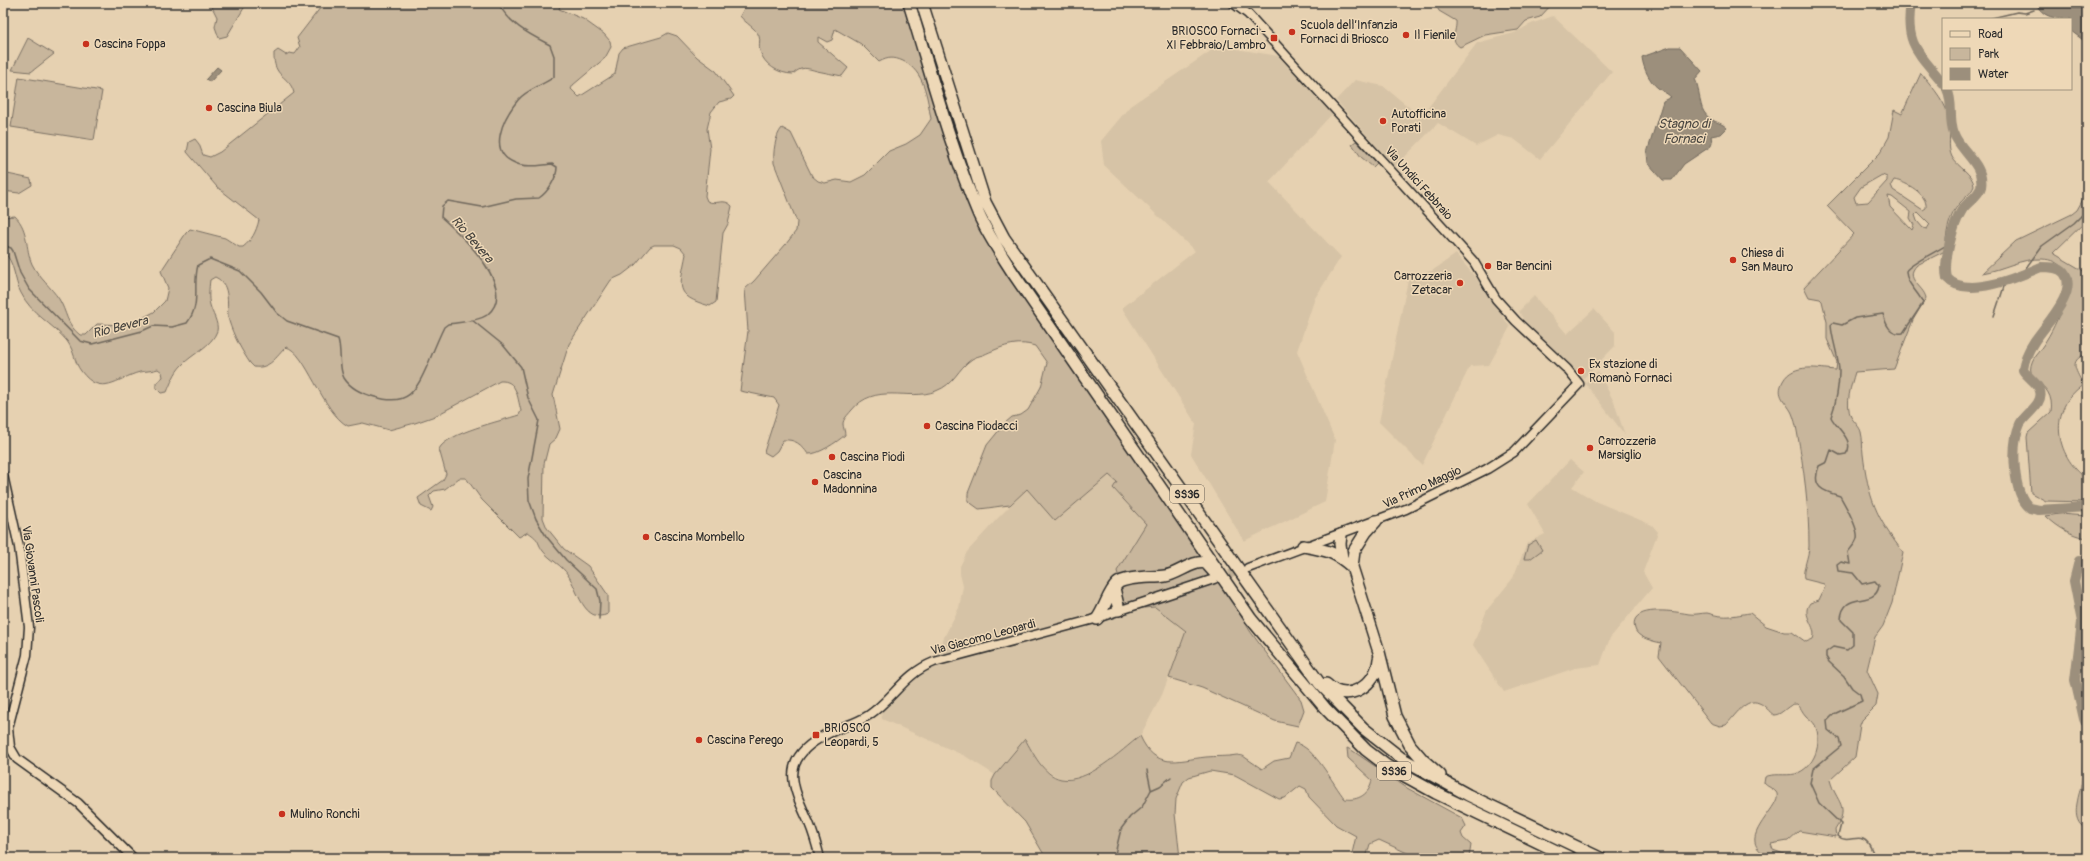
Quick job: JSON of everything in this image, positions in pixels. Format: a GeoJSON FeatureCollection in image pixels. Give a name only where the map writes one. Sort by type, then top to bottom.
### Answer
{"type":"FeatureCollection","features":[{"type":"Feature","properties":{"kind":"highway","name":"SS36"},"geometry":{"type":"LineString","coordinates":[[909,3],[957,156],[980,216],[1013,273],[1258,629],[1325,708],[1366,750],[1387,766],[1436,793],[1571,858]]}},
{"type":"Feature","properties":{"kind":"highway","name":"SS36"},"geometry":{"type":"LineString","coordinates":[[922,3],[985,202],[1004,238],[1320,684],[1363,728],[1401,758],[1430,775],[1600,858]]}},
{"type":"Feature","properties":{"kind":"highway"},"geometry":{"type":"LineString","coordinates":[[1158,484],[1167,504],[1196,547],[1196,556],[1192,565]]}},
{"type":"Feature","properties":{"kind":"highway"},"geometry":{"type":"LineString","coordinates":[[1376,521],[1366,532],[1354,551],[1352,567],[1379,652],[1395,716],[1404,735],[1423,760],[1452,783],[1561,839]]}},
{"type":"Feature","properties":{"kind":"highway"},"geometry":{"type":"LineString","coordinates":[[1341,535],[1354,551]]}},
{"type":"Feature","properties":{"kind":"highway"},"geometry":{"type":"LineString","coordinates":[[1341,535],[1340,544],[1342,558]]}},
{"type":"Feature","properties":{"kind":"highway"},"geometry":{"type":"LineString","coordinates":[[1303,546],[1329,550],[1342,558],[1352,567]]}},
{"type":"Feature","properties":{"kind":"highway"},"geometry":{"type":"LineString","coordinates":[[1094,620],[1107,602],[1114,588],[1121,581],[1166,576],[1201,562],[1208,565],[1246,616],[1258,629]]}},
{"type":"Feature","properties":{"kind":"highway"},"geometry":{"type":"LineString","coordinates":[[1114,588],[1116,612]]}},
{"type":"Feature","properties":{"kind":"highway"},"geometry":{"type":"LineString","coordinates":[[1107,602],[1116,612]]}},
{"type":"Feature","properties":{"kind":"highway"},"geometry":{"type":"LineString","coordinates":[[1268,610],[1291,636],[1322,680],[1336,691],[1353,692],[1369,683],[1375,675],[1379,652]]}},
{"type":"Feature","properties":{"kind":"street","name":"Via Undici Febbraio"},"geometry":{"type":"LineString","coordinates":[[1233,3],[1248,14],[1312,83],[1474,262],[1502,305],[1562,364],[1579,384]]}},
{"type":"Feature","properties":{"kind":"street","name":"Via Primo Maggio"},"geometry":{"type":"LineString","coordinates":[[1248,568],[1303,546],[1341,535],[1376,521],[1447,490],[1487,469],[1514,452],[1579,384]]}},
{"type":"Feature","properties":{"kind":"street","name":"Via Giovanni Pascoli"},"geometry":{"type":"LineString","coordinates":[[3,474],[18,541],[29,627],[27,655],[8,728],[10,747],[17,759],[78,803],[133,858]]}},
{"type":"Feature","properties":{"kind":"street","name":"Via Giacomo Leopardi"},"geometry":{"type":"LineString","coordinates":[[820,858],[812,831],[793,785],[792,769],[795,762],[804,750],[819,738],[835,729],[854,723],[872,713],[911,674],[922,666],[1094,620],[1214,579]]}},
{"type":"Feature","properties":{"kind":"shaded area"},"geometry":{"type":"Polygon","coordinates":[[[1553,16],[1612,72],[1540,159],[1514,139],[1498,135],[1476,146],[1438,123],[1395,167],[1336,100],[1355,80],[1383,86],[1421,117],[1477,43],[1514,33],[1531,24],[1553,16]]]}},
{"type":"Feature","properties":{"kind":"shaded area"},"geometry":{"type":"Polygon","coordinates":[[[1218,46],[1278,56],[1332,114],[1269,182],[1341,257],[1315,298],[1297,351],[1335,440],[1325,502],[1244,541],[1191,454],[1196,424],[1122,308],[1195,251],[1104,165],[1101,141],[1130,106],[1218,46]]]}},
{"type":"Feature","properties":{"kind":"shaded area"},"geometry":{"type":"Polygon","coordinates":[[[1456,254],[1481,284],[1510,327],[1489,365],[1470,366],[1422,465],[1379,422],[1409,275],[1432,271],[1456,254]]]}},
{"type":"Feature","properties":{"kind":"shaded area"},"geometry":{"type":"Polygon","coordinates":[[[1534,296],[1567,334],[1594,309],[1615,332],[1615,346],[1580,382],[1523,319],[1519,311],[1534,296]]]}},
{"type":"Feature","properties":{"kind":"shaded area"},"geometry":{"type":"Polygon","coordinates":[[[1598,371],[1614,402],[1625,435],[1585,383],[1598,371]]]}},
{"type":"Feature","properties":{"kind":"shaded area"},"geometry":{"type":"Polygon","coordinates":[[[1570,460],[1584,472],[1572,487],[1597,502],[1652,525],[1658,532],[1643,572],[1652,588],[1610,638],[1600,665],[1575,668],[1504,692],[1473,645],[1487,610],[1513,578],[1527,543],[1545,534],[1528,504],[1570,460]]]}},
{"type":"Feature","properties":{"kind":"shaded area"},"geometry":{"type":"Polygon","coordinates":[[[1109,474],[1117,482],[1113,488],[1146,524],[1117,571],[1121,581],[1097,618],[1119,610],[1155,607],[1186,631],[1162,695],[1140,736],[1102,766],[1080,777],[1061,779],[1046,770],[1034,756],[1025,739],[995,775],[965,756],[882,719],[881,712],[894,698],[934,662],[937,651],[959,608],[963,586],[960,566],[967,552],[997,519],[1027,489],[1055,521],[1109,474]]]}},
{"type":"Feature","properties":{"kind":"green space"},"geometry":{"type":"Polygon","coordinates":[[[210,3],[247,3],[227,36],[219,38],[215,27],[217,17],[210,3]]]}},
{"type":"Feature","properties":{"kind":"green space"},"geometry":{"type":"Polygon","coordinates":[[[324,3],[561,3],[559,9],[583,19],[604,34],[610,41],[611,47],[605,58],[573,85],[571,89],[579,97],[615,74],[619,53],[623,48],[661,37],[668,33],[677,36],[697,57],[716,71],[734,96],[731,99],[719,102],[711,112],[707,129],[710,149],[705,196],[707,201],[714,203],[726,202],[732,206],[728,224],[723,233],[716,302],[710,306],[698,302],[685,294],[681,282],[686,254],[681,248],[674,245],[654,245],[650,247],[635,265],[622,275],[611,280],[569,344],[553,395],[560,429],[556,438],[549,444],[544,464],[543,518],[547,528],[564,549],[588,566],[608,595],[608,614],[600,616],[587,610],[582,604],[565,571],[543,551],[535,537],[528,532],[519,537],[482,500],[466,478],[459,478],[445,489],[434,491],[429,496],[433,507],[431,511],[421,506],[418,498],[443,480],[446,474],[439,449],[444,443],[463,433],[519,415],[521,411],[517,395],[510,383],[500,381],[435,416],[389,430],[363,423],[348,426],[339,419],[330,408],[308,370],[293,351],[286,347],[272,362],[264,366],[254,367],[250,363],[238,343],[229,321],[227,297],[224,285],[215,277],[210,280],[209,296],[210,305],[217,325],[217,331],[211,341],[179,368],[167,392],[161,393],[156,388],[156,383],[163,377],[162,372],[158,369],[140,372],[109,384],[102,385],[88,379],[81,371],[67,341],[30,307],[19,288],[10,260],[3,252],[3,217],[15,216],[23,227],[32,264],[38,274],[59,299],[69,322],[75,331],[80,335],[86,335],[97,324],[129,325],[154,312],[165,301],[168,288],[161,271],[190,229],[225,238],[239,247],[243,247],[249,242],[259,220],[217,187],[187,152],[189,142],[195,139],[199,144],[203,155],[210,157],[220,152],[294,93],[289,82],[276,68],[274,53],[278,50],[286,55],[289,53],[295,54],[300,47],[297,38],[324,3]]]}},
{"type":"Feature","properties":{"kind":"green space"},"geometry":{"type":"Polygon","coordinates":[[[747,3],[785,3],[793,7],[800,3],[904,3],[907,19],[964,192],[988,245],[1223,585],[1250,631],[1301,700],[1304,710],[1298,726],[1275,721],[1202,688],[1169,678],[1186,631],[1155,607],[1119,610],[1117,600],[1119,577],[1117,571],[1146,524],[1113,488],[1117,482],[1109,475],[1055,521],[1027,489],[1010,505],[979,509],[968,501],[968,493],[987,445],[1005,423],[1012,417],[1021,415],[1028,410],[1041,387],[1047,363],[1035,346],[1028,344],[1009,345],[974,358],[963,367],[948,384],[936,391],[914,395],[881,394],[870,397],[860,402],[843,422],[845,435],[822,450],[812,454],[808,454],[803,447],[791,440],[783,440],[777,451],[771,456],[764,452],[779,405],[774,398],[740,391],[748,331],[745,289],[754,281],[796,231],[797,222],[774,163],[775,144],[780,131],[782,128],[791,133],[812,176],[818,181],[825,183],[837,180],[851,182],[865,175],[889,151],[906,144],[920,135],[931,119],[924,86],[916,72],[910,66],[903,61],[894,58],[888,58],[879,62],[861,44],[835,29],[832,40],[827,42],[818,37],[818,42],[848,68],[842,76],[804,68],[793,74],[788,74],[773,68],[762,56],[759,49],[760,38],[758,33],[740,16],[747,3]]]}},
{"type":"Feature","properties":{"kind":"green space"},"geometry":{"type":"Polygon","coordinates":[[[1435,3],[1553,3],[1540,17],[1526,21],[1518,30],[1485,35],[1460,47],[1454,38],[1456,21],[1439,11],[1435,3]]]}},
{"type":"Feature","properties":{"kind":"green space"},"geometry":{"type":"Polygon","coordinates":[[[28,38],[54,54],[31,72],[12,70],[28,38]]]}},
{"type":"Feature","properties":{"kind":"green space"},"geometry":{"type":"Polygon","coordinates":[[[1921,73],[1939,96],[1949,116],[1949,145],[1952,157],[1968,174],[1973,181],[1974,186],[1956,208],[1950,220],[1945,251],[1917,265],[1913,270],[1913,278],[1926,298],[1913,320],[1894,369],[1855,372],[1850,389],[1849,412],[1861,432],[1865,469],[1871,495],[1886,528],[1903,552],[1892,603],[1883,626],[1875,637],[1867,670],[1878,694],[1876,706],[1862,720],[1855,757],[1830,780],[1842,809],[1840,822],[1835,830],[1836,837],[1799,831],[1788,841],[1771,844],[1773,850],[1784,854],[1785,858],[1765,858],[1758,849],[1755,842],[1755,836],[1762,822],[1776,801],[1777,796],[1775,791],[1764,783],[1765,777],[1772,775],[1795,774],[1808,766],[1816,754],[1818,739],[1815,725],[1797,704],[1791,705],[1780,713],[1774,715],[1761,704],[1754,702],[1745,705],[1726,725],[1720,726],[1711,723],[1659,656],[1661,643],[1646,639],[1639,635],[1635,629],[1635,621],[1639,615],[1646,612],[1655,611],[1691,614],[1707,613],[1718,616],[1732,616],[1750,613],[1766,626],[1784,632],[1792,632],[1806,642],[1813,639],[1814,634],[1808,617],[1807,608],[1810,603],[1819,600],[1825,587],[1824,584],[1804,579],[1809,546],[1806,488],[1796,424],[1792,413],[1782,398],[1780,391],[1783,381],[1787,375],[1793,371],[1807,368],[1836,370],[1837,362],[1827,339],[1827,322],[1822,301],[1820,299],[1809,297],[1804,287],[1854,234],[1827,206],[1880,153],[1889,137],[1894,110],[1902,114],[1921,73]],[[1882,175],[1861,187],[1854,197],[1856,203],[1868,202],[1887,181],[1887,177],[1882,175]],[[1894,180],[1891,185],[1893,190],[1923,210],[1926,208],[1924,198],[1910,186],[1894,180]],[[1888,196],[1890,207],[1912,230],[1914,225],[1910,218],[1911,212],[1892,197],[1888,196]],[[1918,212],[1915,215],[1917,221],[1923,228],[1927,229],[1930,224],[1918,212]]]}},
{"type":"Feature","properties":{"kind":"green space"},"geometry":{"type":"Polygon","coordinates":[[[19,77],[102,91],[94,140],[11,127],[19,77]]]}},
{"type":"Feature","properties":{"kind":"green space"},"geometry":{"type":"Polygon","coordinates":[[[1356,141],[1377,163],[1373,167],[1361,157],[1352,144],[1356,141]]]}},
{"type":"Feature","properties":{"kind":"green space"},"geometry":{"type":"Polygon","coordinates":[[[3,173],[31,179],[32,185],[19,193],[3,191],[3,173]]]}},
{"type":"Feature","properties":{"kind":"green space"},"geometry":{"type":"Polygon","coordinates":[[[2087,192],[2087,220],[2053,253],[2087,273],[2087,354],[2075,363],[2075,367],[2083,385],[2072,395],[2064,406],[2060,419],[2060,432],[2062,445],[2068,458],[2076,469],[2087,479],[2087,502],[2046,501],[2031,493],[2027,437],[2028,433],[2051,412],[2051,401],[2044,387],[2031,372],[2031,365],[2059,316],[2064,300],[2066,285],[2064,272],[2056,263],[2042,259],[2034,259],[1982,273],[2016,241],[2072,214],[2077,210],[2087,192]]]}},
{"type":"Feature","properties":{"kind":"green space"},"geometry":{"type":"Polygon","coordinates":[[[2059,514],[2087,516],[2087,538],[2065,530],[2046,516],[2059,514]]]}},
{"type":"Feature","properties":{"kind":"green space"},"geometry":{"type":"Polygon","coordinates":[[[1536,540],[1542,550],[1530,559],[1524,559],[1528,545],[1536,540]]]}},
{"type":"Feature","properties":{"kind":"green space"},"geometry":{"type":"Polygon","coordinates":[[[2087,569],[2087,599],[2083,579],[2087,569]]]}},
{"type":"Feature","properties":{"kind":"green space"},"geometry":{"type":"Polygon","coordinates":[[[1140,736],[1146,747],[1160,759],[1177,761],[1237,755],[1243,756],[1262,769],[1274,761],[1289,758],[1295,743],[1309,751],[1316,758],[1345,799],[1354,799],[1363,796],[1366,793],[1372,780],[1348,758],[1347,748],[1407,788],[1462,818],[1466,826],[1461,833],[1463,838],[1471,845],[1469,858],[1418,858],[1379,840],[1370,844],[1366,858],[1351,858],[1356,836],[1336,825],[1309,797],[1306,789],[1300,786],[1285,798],[1279,799],[1235,775],[1210,771],[1189,777],[1183,782],[1176,799],[1175,814],[1180,858],[1046,858],[1025,822],[992,788],[992,781],[995,775],[1025,739],[1039,763],[1049,773],[1061,779],[1071,779],[1092,772],[1114,758],[1140,736]]]}},
{"type":"Feature","properties":{"kind":"green space"},"geometry":{"type":"Polygon","coordinates":[[[2087,739],[2087,824],[2083,827],[2079,822],[2076,811],[2087,739]]]}},
{"type":"Feature","properties":{"kind":"water"},"geometry":{"type":"Polygon","coordinates":[[[2036,3],[2087,3],[2087,43],[2072,32],[2072,18],[2050,17],[2039,8],[2036,3]]]}},
{"type":"Feature","properties":{"kind":"water","name":"Stagno di Fornaci"},"geometry":{"type":"Polygon","coordinates":[[[1670,47],[1680,47],[1702,71],[1695,79],[1702,109],[1707,116],[1727,128],[1721,134],[1711,136],[1711,146],[1684,164],[1672,180],[1663,180],[1648,163],[1647,153],[1663,101],[1671,97],[1652,82],[1645,70],[1642,57],[1670,47]]]}},
{"type":"Feature","properties":{"kind":"water"},"geometry":{"type":"Polygon","coordinates":[[[217,67],[221,70],[210,82],[206,79],[217,67]]]}},
{"type":"Feature","properties":{"kind":"waterway","name":"Rio Bevera"},"geometry":{"type":"LineString","coordinates":[[3,245],[11,248],[13,251],[20,273],[29,289],[80,341],[92,344],[142,331],[153,326],[172,327],[187,323],[192,316],[194,309],[196,273],[198,265],[210,259],[240,271],[261,292],[277,313],[287,321],[338,339],[342,374],[347,382],[354,388],[366,394],[386,400],[403,398],[415,389],[444,327],[448,324],[483,317],[487,315],[495,304],[496,291],[492,277],[484,262],[473,248],[441,217],[442,206],[448,201],[482,207],[516,199],[539,198],[546,192],[557,171],[557,167],[552,164],[529,166],[519,165],[506,158],[501,151],[500,134],[508,115],[521,96],[554,77],[554,56],[550,45],[527,33],[514,23],[498,3]]}},
{"type":"Feature","properties":{"kind":"waterway"},"geometry":{"type":"LineString","coordinates":[[1911,3],[1909,17],[1912,39],[1921,56],[1942,82]]}},
{"type":"Feature","properties":{"kind":"waterway"},"geometry":{"type":"LineString","coordinates":[[1992,18],[2017,12],[2025,13],[2034,10]]}},
{"type":"Feature","properties":{"kind":"waterway"},"geometry":{"type":"LineString","coordinates":[[1939,79],[1942,76]]}},
{"type":"Feature","properties":{"kind":"waterway"},"geometry":{"type":"LineString","coordinates":[[1947,90],[1950,100],[1951,123],[1954,134],[1957,141],[1976,165],[1981,179],[1981,187],[1962,210],[1955,224],[1946,263],[1947,278],[1956,284],[1967,287],[1980,287],[2020,276],[2041,267],[2057,268],[2064,273],[2067,281],[2067,290],[2064,299],[2032,345],[2024,363],[2023,370],[2039,388],[2040,396],[2037,405],[2020,424],[2015,443],[2015,468],[2020,491],[2024,501],[2030,508],[2039,510],[2087,507]]}},
{"type":"Feature","properties":{"kind":"waterway"},"geometry":{"type":"LineString","coordinates":[[2020,276],[2042,246],[2074,223],[2087,210]]}},
{"type":"Feature","properties":{"kind":"waterway"},"geometry":{"type":"LineString","coordinates":[[1875,858],[1870,846],[1865,840],[1857,838],[1845,839],[1838,836],[1841,824],[1819,803],[1810,783],[1813,769],[1841,746],[1839,739],[1828,730],[1827,721],[1834,714],[1862,701],[1860,694],[1852,688],[1844,676],[1829,662],[1826,657],[1826,652],[1833,647],[1847,650],[1853,645],[1853,632],[1841,620],[1843,611],[1847,605],[1852,602],[1872,597],[1876,593],[1879,586],[1875,581],[1862,584],[1853,573],[1838,571],[1837,565],[1841,562],[1850,564],[1848,552],[1857,538],[1856,528],[1840,496],[1823,490],[1817,483],[1816,479],[1819,466],[1827,462],[1831,450],[1840,455],[1846,454],[1849,444],[1831,417],[1837,394],[1839,371],[1831,325],[1833,323],[1842,325],[1855,318],[1883,314],[1887,325],[1892,331],[1903,333],[1923,303],[1910,284],[1906,271],[1913,264],[1951,242]]}},
{"type":"Feature","properties":{"kind":"waterway"},"geometry":{"type":"LineString","coordinates":[[2000,299],[2006,280]]}},
{"type":"Feature","properties":{"kind":"waterway"},"geometry":{"type":"LineString","coordinates":[[1994,316],[1999,301]]}},
{"type":"Feature","properties":{"kind":"waterway"},"geometry":{"type":"LineString","coordinates":[[472,320],[503,345],[521,367],[528,398],[539,420],[528,479],[529,500],[536,519],[546,536],[566,560],[597,589],[600,601],[599,619]]}},
{"type":"Feature","properties":{"kind":"waterway"},"geometry":{"type":"LineString","coordinates":[[2087,561],[2079,561],[2074,581],[2082,622],[2075,680],[2084,719],[2087,725]]}},
{"type":"Feature","properties":{"kind":"waterway"},"geometry":{"type":"LineString","coordinates":[[1147,770],[1151,789]]}},
{"type":"Feature","properties":{"kind":"waterway"},"geometry":{"type":"LineString","coordinates":[[1114,858],[1121,829],[1130,817],[1142,807],[1151,790],[1160,786],[1171,777]]}},
{"type":"Feature","properties":{"kind":"tunnel"},"geometry":{"type":"LineString","coordinates":[[1218,578],[1243,570]]}},
{"type":"Feature","properties":{"kind":"place","name":"Scuola dell’Infanzia Fornaci di Briosco"},"geometry":{"type":"Point","coordinates":[1292,32]}},
{"type":"Feature","properties":{"kind":"place","name":"Il Fienile"},"geometry":{"type":"Point","coordinates":[1406,35]}},
{"type":"Feature","properties":{"kind":"place","name":"BRIOSCO Fornaci - XI Febbraio/Lambro"},"geometry":{"type":"Point","coordinates":[1274,38]}},
{"type":"Feature","properties":{"kind":"place","name":"Cascina Foppa"},"geometry":{"type":"Point","coordinates":[86,44]}},
{"type":"Feature","properties":{"kind":"place","name":"Cascina Biula"},"geometry":{"type":"Point","coordinates":[209,108]}},
{"type":"Feature","properties":{"kind":"place","name":"Autofficina Porati"},"geometry":{"type":"Point","coordinates":[1383,121]}},
{"type":"Feature","properties":{"kind":"place","name":"Chiesa di San Mauro"},"geometry":{"type":"Point","coordinates":[1733,260]}},
{"type":"Feature","properties":{"kind":"place","name":"Bar Bencini"},"geometry":{"type":"Point","coordinates":[1488,266]}},
{"type":"Feature","properties":{"kind":"place","name":"Carrozzeria Zetacar"},"geometry":{"type":"Point","coordinates":[1460,283]}},
{"type":"Feature","properties":{"kind":"place","name":"Ex stazione di Romanò Fornaci"},"geometry":{"type":"Point","coordinates":[1581,371]}},
{"type":"Feature","properties":{"kind":"place","name":"Cascina Piodacci"},"geometry":{"type":"Point","coordinates":[927,426]}},
{"type":"Feature","properties":{"kind":"place","name":"Carrozzeria Marsiglio"},"geometry":{"type":"Point","coordinates":[1590,448]}},
{"type":"Feature","properties":{"kind":"place","name":"Cascina Piodi"},"geometry":{"type":"Point","coordinates":[832,457]}},
{"type":"Feature","properties":{"kind":"place","name":"Cascina Madonnina"},"geometry":{"type":"Point","coordinates":[815,482]}},
{"type":"Feature","properties":{"kind":"place","name":"Cascina Mombello"},"geometry":{"type":"Point","coordinates":[646,537]}},
{"type":"Feature","properties":{"kind":"place","name":"BRIOSCO Leopardi, 5"},"geometry":{"type":"Point","coordinates":[816,735]}},
{"type":"Feature","properties":{"kind":"place","name":"Cascina Perego"},"geometry":{"type":"Point","coordinates":[699,740]}},
{"type":"Feature","properties":{"kind":"place","name":"Mulino Ronchi"},"geometry":{"type":"Point","coordinates":[282,814]}}]}
